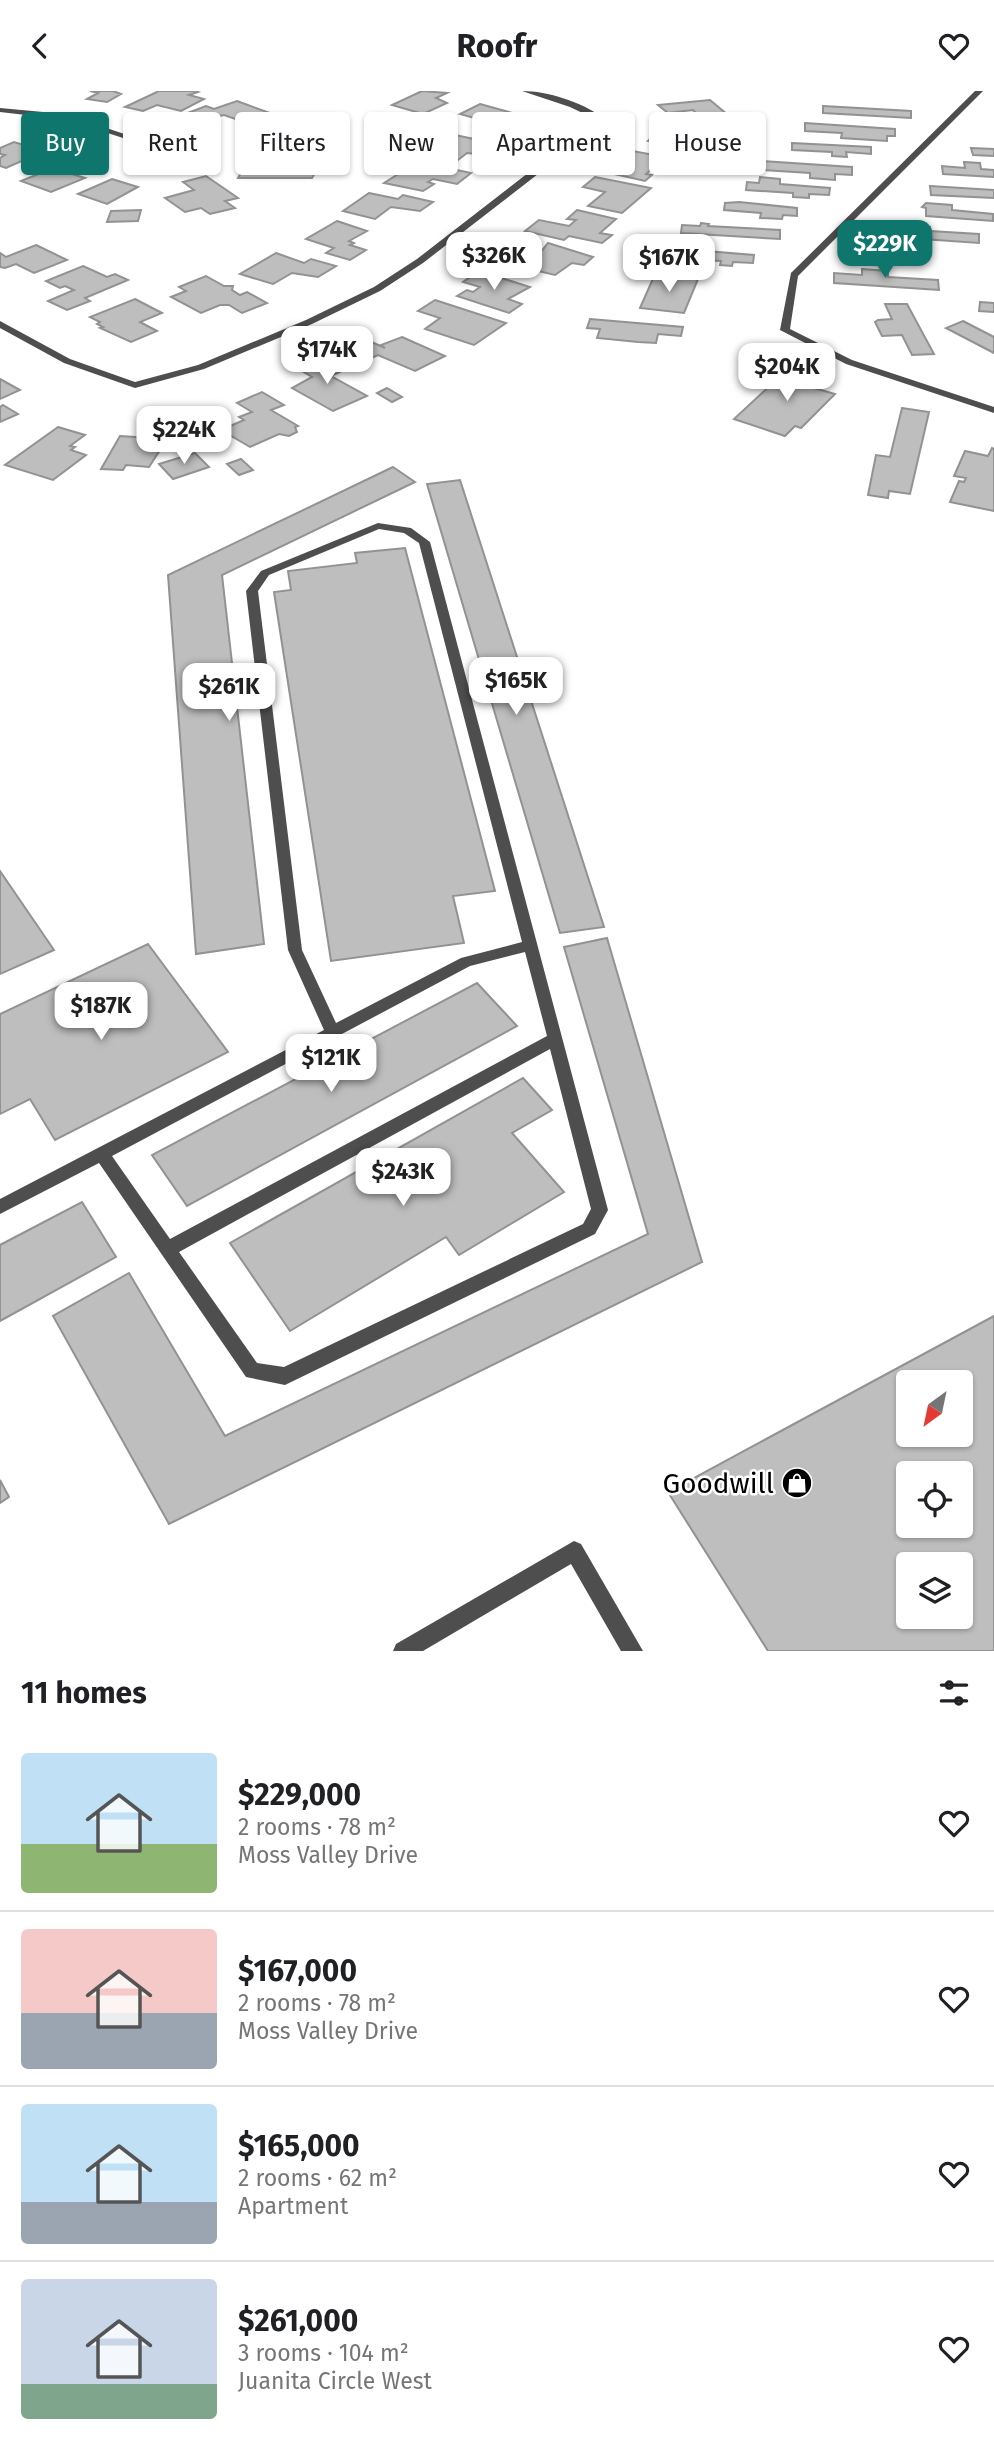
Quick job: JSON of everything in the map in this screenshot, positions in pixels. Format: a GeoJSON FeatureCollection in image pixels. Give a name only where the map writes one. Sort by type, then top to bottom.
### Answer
{"type":"FeatureCollection","features":[{"type":"Feature","properties":{"kind":"street"},"geometry":{"type":"LineString","coordinates":[[0,324],[67,361],[135,385],[201,367],[309,322],[377,289],[420,261],[584,134],[598,117],[572,105],[526,91]]}},
{"type":"Feature","properties":{"kind":"street"},"geometry":{"type":"LineString","coordinates":[[979,91],[794,275],[785,330],[849,362],[994,409]]}},
{"type":"Feature","properties":{"kind":"street"},"geometry":{"type":"LineString","coordinates":[[0,110],[34,111],[123,135]]}},
{"type":"Feature","properties":{"kind":"street"},"geometry":{"type":"LineString","coordinates":[[101,1153],[252,1371],[285,1376],[589,1229],[600,1210],[424,541],[407,530],[378,526],[265,573],[252,591],[295,950],[332,1031]]}},
{"type":"Feature","properties":{"kind":"street"},"geometry":{"type":"LineString","coordinates":[[0,1207],[466,962],[530,944]]}},
{"type":"Feature","properties":{"kind":"street"},"geometry":{"type":"LineString","coordinates":[[168,1249],[555,1038]]}},
{"type":"Feature","properties":{"kind":"street"},"geometry":{"type":"LineString","coordinates":[[403,1651],[574,1551],[633,1651]]}},
{"type":"Feature","properties":{"kind":"building"},"geometry":{"type":"Polygon","coordinates":[[[90,91],[113,91],[121,94],[107,102],[87,99],[98,93],[90,91]]]}},
{"type":"Feature","properties":{"kind":"building"},"geometry":{"type":"Polygon","coordinates":[[[159,91],[195,91],[198,92],[189,95],[204,99],[181,111],[157,105],[143,111],[125,107],[159,91]]]}},
{"type":"Feature","properties":{"kind":"building"},"geometry":{"type":"Polygon","coordinates":[[[422,91],[447,93],[436,98],[447,103],[427,112],[416,112],[392,105],[422,91]]]}},
{"type":"Feature","properties":{"kind":"building"},"geometry":{"type":"Polygon","coordinates":[[[710,100],[724,112],[667,112],[658,105],[710,100]]]}},
{"type":"Feature","properties":{"kind":"building"},"geometry":{"type":"Polygon","coordinates":[[[237,101],[267,112],[235,112],[235,119],[221,116],[221,112],[190,112],[206,106],[214,109],[237,101]]]}},
{"type":"Feature","properties":{"kind":"building"},"geometry":{"type":"Polygon","coordinates":[[[480,104],[509,112],[472,112],[472,117],[460,114],[480,104]]]}},
{"type":"Feature","properties":{"kind":"building"},"geometry":{"type":"Polygon","coordinates":[[[823,106],[911,111],[911,118],[823,113],[823,106]]]}},
{"type":"Feature","properties":{"kind":"building"},"geometry":{"type":"Polygon","coordinates":[[[805,123],[895,129],[895,136],[887,136],[887,141],[841,138],[842,133],[805,131],[805,123]]]}},
{"type":"Feature","properties":{"kind":"building"},"geometry":{"type":"Polygon","coordinates":[[[458,136],[472,139],[472,154],[467,153],[458,160],[458,136]]]}},
{"type":"Feature","properties":{"kind":"building"},"geometry":{"type":"Polygon","coordinates":[[[14,142],[21,144],[21,161],[6,168],[0,166],[0,158],[5,155],[0,154],[0,148],[14,142]]]}},
{"type":"Feature","properties":{"kind":"building"},"geometry":{"type":"Polygon","coordinates":[[[792,143],[871,147],[871,154],[846,152],[847,157],[832,156],[832,152],[792,150],[792,143]]]}},
{"type":"Feature","properties":{"kind":"building"},"geometry":{"type":"Polygon","coordinates":[[[971,148],[994,149],[994,156],[973,155],[971,148]]]}},
{"type":"Feature","properties":{"kind":"building"},"geometry":{"type":"Polygon","coordinates":[[[635,151],[649,154],[649,171],[646,174],[652,175],[645,181],[618,175],[635,175],[635,151]]]}},
{"type":"Feature","properties":{"kind":"building"},"geometry":{"type":"Polygon","coordinates":[[[766,161],[852,167],[852,175],[835,174],[835,180],[810,178],[810,173],[766,170],[766,161]]]}},
{"type":"Feature","properties":{"kind":"building"},"geometry":{"type":"Polygon","coordinates":[[[964,162],[980,163],[981,169],[994,170],[994,177],[943,174],[942,166],[965,168],[964,162]]]}},
{"type":"Feature","properties":{"kind":"building"},"geometry":{"type":"Polygon","coordinates":[[[458,170],[471,173],[457,184],[433,179],[428,182],[434,184],[423,191],[384,183],[397,175],[458,175],[458,170]]]}},
{"type":"Feature","properties":{"kind":"building"},"geometry":{"type":"Polygon","coordinates":[[[36,175],[75,175],[85,178],[51,192],[21,181],[36,175]]]}},
{"type":"Feature","properties":{"kind":"building"},"geometry":{"type":"Polygon","coordinates":[[[240,175],[314,175],[312,178],[238,178],[240,175]]]}},
{"type":"Feature","properties":{"kind":"building"},"geometry":{"type":"Polygon","coordinates":[[[206,176],[238,198],[225,201],[235,208],[210,214],[201,208],[185,212],[165,198],[194,190],[183,182],[206,176]]]}},
{"type":"Feature","properties":{"kind":"building"},"geometry":{"type":"Polygon","coordinates":[[[595,177],[651,188],[622,213],[588,206],[605,192],[583,187],[595,177]]]}},
{"type":"Feature","properties":{"kind":"building"},"geometry":{"type":"Polygon","coordinates":[[[760,177],[780,179],[780,184],[830,188],[829,195],[809,194],[809,198],[793,197],[793,193],[746,190],[747,182],[759,183],[760,177]]]}},
{"type":"Feature","properties":{"kind":"building"},"geometry":{"type":"Polygon","coordinates":[[[112,179],[138,187],[107,204],[78,194],[112,179]]]}},
{"type":"Feature","properties":{"kind":"building"},"geometry":{"type":"Polygon","coordinates":[[[930,186],[994,190],[994,198],[931,195],[930,186]]]}},
{"type":"Feature","properties":{"kind":"building"},"geometry":{"type":"Polygon","coordinates":[[[369,193],[398,199],[403,195],[433,202],[420,211],[391,207],[375,219],[343,211],[369,193]]]}},
{"type":"Feature","properties":{"kind":"building"},"geometry":{"type":"Polygon","coordinates":[[[725,203],[797,208],[797,216],[783,215],[782,219],[760,218],[761,213],[724,210],[725,203]]]}},
{"type":"Feature","properties":{"kind":"building"},"geometry":{"type":"Polygon","coordinates":[[[926,203],[952,205],[952,210],[993,214],[993,221],[926,216],[926,208],[922,207],[926,203]]]}},
{"type":"Feature","properties":{"kind":"building"},"geometry":{"type":"Polygon","coordinates":[[[141,210],[138,221],[107,222],[111,211],[141,210]]]}},
{"type":"Feature","properties":{"kind":"building"},"geometry":{"type":"Polygon","coordinates":[[[577,210],[616,219],[600,233],[612,235],[602,243],[569,236],[564,240],[525,231],[539,220],[569,226],[576,220],[567,219],[577,210]]]}},
{"type":"Feature","properties":{"kind":"building"},"geometry":{"type":"Polygon","coordinates":[[[337,221],[367,231],[349,241],[354,243],[350,245],[366,250],[350,260],[326,253],[334,248],[306,239],[337,221]]]}},
{"type":"Feature","properties":{"kind":"building"},"geometry":{"type":"Polygon","coordinates":[[[701,223],[709,224],[708,226],[780,230],[780,239],[681,233],[682,225],[700,226],[701,223]]]}},
{"type":"Feature","properties":{"kind":"building"},"geometry":{"type":"Polygon","coordinates":[[[906,226],[930,227],[930,231],[979,234],[979,243],[879,236],[879,229],[906,231],[906,226]]]}},
{"type":"Feature","properties":{"kind":"building"},"geometry":{"type":"Polygon","coordinates":[[[548,243],[593,257],[584,265],[572,263],[555,275],[491,260],[505,248],[540,253],[548,243]]]}},
{"type":"Feature","properties":{"kind":"building"},"geometry":{"type":"Polygon","coordinates":[[[684,244],[707,245],[706,251],[754,255],[753,263],[733,262],[732,266],[720,265],[721,261],[664,258],[665,248],[683,250],[684,244]]]}},
{"type":"Feature","properties":{"kind":"building"},"geometry":{"type":"Polygon","coordinates":[[[36,245],[67,260],[34,273],[16,264],[0,267],[0,253],[6,257],[36,245]]]}},
{"type":"Feature","properties":{"kind":"building"},"geometry":{"type":"Polygon","coordinates":[[[276,253],[304,263],[311,259],[336,266],[318,277],[292,273],[273,284],[240,274],[276,253]]]}},
{"type":"Feature","properties":{"kind":"building"},"geometry":{"type":"Polygon","coordinates":[[[83,266],[107,277],[115,274],[128,280],[85,298],[90,301],[67,310],[48,301],[74,290],[65,286],[60,288],[46,281],[83,266]]]}},
{"type":"Feature","properties":{"kind":"building"},"geometry":{"type":"Polygon","coordinates":[[[862,269],[888,271],[888,277],[938,280],[939,290],[834,283],[834,273],[862,275],[862,269]]]}},
{"type":"Feature","properties":{"kind":"building"},"geometry":{"type":"Polygon","coordinates":[[[479,271],[530,287],[508,299],[522,304],[509,313],[457,296],[467,290],[473,292],[480,287],[463,282],[479,271]]]}},
{"type":"Feature","properties":{"kind":"building"},"geometry":{"type":"Polygon","coordinates":[[[655,274],[698,279],[684,313],[640,308],[655,274]]]}},
{"type":"Feature","properties":{"kind":"building"},"geometry":{"type":"Polygon","coordinates":[[[206,276],[224,286],[233,286],[232,290],[240,295],[247,292],[267,303],[242,313],[229,305],[220,305],[201,313],[171,297],[186,291],[179,287],[206,276]]]}},
{"type":"Feature","properties":{"kind":"building"},"geometry":{"type":"Polygon","coordinates":[[[135,299],[162,313],[140,322],[157,331],[131,342],[100,328],[103,327],[97,324],[100,322],[90,317],[135,299]]]}},
{"type":"Feature","properties":{"kind":"building"},"geometry":{"type":"Polygon","coordinates":[[[435,300],[506,323],[474,345],[425,329],[440,318],[418,311],[435,300]]]}},
{"type":"Feature","properties":{"kind":"building"},"geometry":{"type":"Polygon","coordinates":[[[980,302],[994,303],[994,312],[979,311],[980,302]]]}},
{"type":"Feature","properties":{"kind":"building"},"geometry":{"type":"Polygon","coordinates":[[[885,304],[907,304],[934,354],[912,355],[902,335],[882,336],[875,322],[892,319],[885,304]]]}},
{"type":"Feature","properties":{"kind":"building"},"geometry":{"type":"Polygon","coordinates":[[[590,319],[683,327],[681,336],[658,334],[656,343],[638,342],[597,338],[600,329],[587,328],[590,319]]]}},
{"type":"Feature","properties":{"kind":"building"},"geometry":{"type":"Polygon","coordinates":[[[963,321],[994,337],[994,353],[946,328],[963,321]]]}},
{"type":"Feature","properties":{"kind":"building"},"geometry":{"type":"Polygon","coordinates":[[[402,337],[445,356],[415,371],[378,355],[367,360],[342,349],[363,338],[385,348],[381,345],[402,337]]]}},
{"type":"Feature","properties":{"kind":"building"},"geometry":{"type":"Polygon","coordinates":[[[321,358],[344,370],[331,376],[367,396],[333,411],[292,388],[312,377],[297,368],[321,358]]]}},
{"type":"Feature","properties":{"kind":"building"},"geometry":{"type":"Polygon","coordinates":[[[790,367],[825,377],[814,388],[835,394],[801,428],[795,426],[785,436],[734,419],[790,367]]]}},
{"type":"Feature","properties":{"kind":"building"},"geometry":{"type":"Polygon","coordinates":[[[0,379],[20,390],[0,399],[0,379]]]}},
{"type":"Feature","properties":{"kind":"building"},"geometry":{"type":"Polygon","coordinates":[[[387,388],[402,397],[392,402],[377,393],[387,388]]]}},
{"type":"Feature","properties":{"kind":"building"},"geometry":{"type":"Polygon","coordinates":[[[262,392],[284,405],[271,410],[298,426],[295,427],[297,432],[289,436],[279,434],[250,447],[221,430],[244,420],[239,417],[252,412],[237,403],[262,392]]]}},
{"type":"Feature","properties":{"kind":"building"},"geometry":{"type":"Polygon","coordinates":[[[3,405],[18,414],[0,422],[0,407],[3,405]]]}},
{"type":"Feature","properties":{"kind":"building"},"geometry":{"type":"Polygon","coordinates":[[[902,408],[929,412],[910,494],[889,491],[888,498],[868,495],[876,455],[890,457],[902,408]]]}},
{"type":"Feature","properties":{"kind":"building"},"geometry":{"type":"Polygon","coordinates":[[[58,427],[85,435],[70,446],[75,447],[71,450],[86,455],[53,480],[5,465],[58,427]]]}},
{"type":"Feature","properties":{"kind":"building"},"geometry":{"type":"Polygon","coordinates":[[[120,436],[164,439],[149,467],[126,465],[123,470],[101,469],[120,436]]]}},
{"type":"Feature","properties":{"kind":"building"},"geometry":{"type":"Polygon","coordinates":[[[992,448],[994,511],[950,502],[959,481],[964,482],[966,478],[954,476],[965,451],[988,456],[992,448]]]}},
{"type":"Feature","properties":{"kind":"building"},"geometry":{"type":"Polygon","coordinates":[[[195,453],[209,467],[173,479],[159,464],[195,453]]]}},
{"type":"Feature","properties":{"kind":"building"},"geometry":{"type":"Polygon","coordinates":[[[241,459],[253,470],[239,475],[227,464],[241,459]]]}},
{"type":"Feature","properties":{"kind":"building"},"geometry":{"type":"Polygon","coordinates":[[[393,467],[415,482],[222,575],[264,944],[196,954],[168,575],[393,467]]]}},
{"type":"Feature","properties":{"kind":"building"},"geometry":{"type":"Polygon","coordinates":[[[460,480],[604,927],[560,933],[427,484],[460,480]]]}},
{"type":"Feature","properties":{"kind":"building"},"geometry":{"type":"Polygon","coordinates":[[[405,548],[495,891],[453,896],[464,943],[331,961],[274,592],[291,590],[288,571],[357,563],[355,553],[405,548]]]}},
{"type":"Feature","properties":{"kind":"building"},"geometry":{"type":"Polygon","coordinates":[[[0,871],[54,950],[0,974],[0,871]]]}},
{"type":"Feature","properties":{"kind":"building"},"geometry":{"type":"Polygon","coordinates":[[[607,938],[702,1262],[169,1524],[53,1316],[129,1273],[225,1436],[648,1234],[564,947],[607,938]]]}},
{"type":"Feature","properties":{"kind":"building"},"geometry":{"type":"Polygon","coordinates":[[[148,944],[228,1052],[55,1140],[30,1099],[0,1114],[0,1014],[148,944]]]}},
{"type":"Feature","properties":{"kind":"building"},"geometry":{"type":"Polygon","coordinates":[[[477,983],[517,1026],[187,1206],[152,1155],[477,983]]]}},
{"type":"Feature","properties":{"kind":"building"},"geometry":{"type":"Polygon","coordinates":[[[523,1078],[552,1110],[512,1133],[564,1192],[459,1255],[446,1237],[290,1331],[230,1243],[523,1078]]]}},
{"type":"Feature","properties":{"kind":"building"},"geometry":{"type":"Polygon","coordinates":[[[82,1202],[116,1257],[0,1321],[0,1245],[82,1202]]]}},
{"type":"Feature","properties":{"kind":"building","name":"Goodwill"},"geometry":{"type":"Polygon","coordinates":[[[994,1316],[994,1651],[768,1651],[668,1492],[994,1316]]]}},
{"type":"Feature","properties":{"kind":"building"},"geometry":{"type":"Polygon","coordinates":[[[0,1480],[9,1497],[0,1503],[0,1480]]]}},
{"type":"Feature","properties":{"kind":"place","name":"Goodwill"},"geometry":{"type":"Point","coordinates":[797,1483]}}]}
